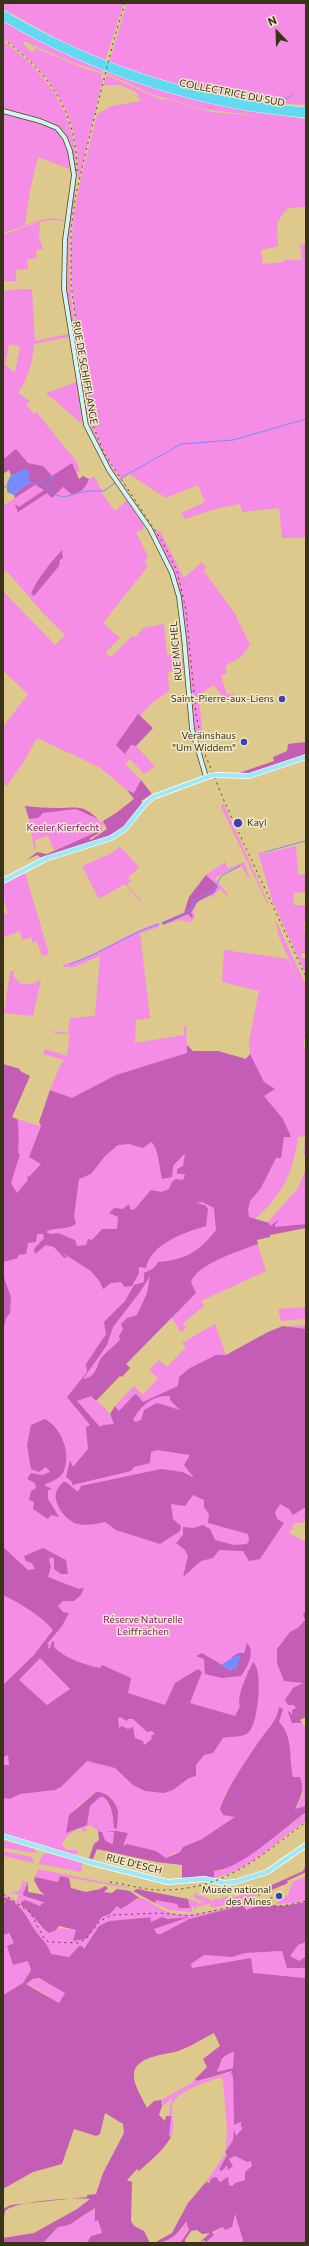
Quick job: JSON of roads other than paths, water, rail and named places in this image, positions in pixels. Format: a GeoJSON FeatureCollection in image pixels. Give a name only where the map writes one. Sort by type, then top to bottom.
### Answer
{"type":"FeatureCollection","features":[{"type":"Feature","properties":{"kind":"highway","name":"COLLECTRICE DU SUD"},"geometry":{"type":"LineString","coordinates":[[3,12],[85,55],[144,77],[226,99],[306,110]]}},
{"type":"Feature","properties":{"kind":"highway","name":"COLLECTRICE DU SUD"},"geometry":{"type":"LineString","coordinates":[[3,18],[84,59],[167,89],[238,106],[306,114]]}},
{"type":"Feature","properties":{"kind":"main road","name":"RUE DE SCHIFFLANGE"},"geometry":{"type":"LineString","coordinates":[[3,111],[46,122],[57,128],[63,134],[70,151],[74,171],[64,256],[64,294],[86,425],[109,470],[150,529]]}},
{"type":"Feature","properties":{"kind":"main road","name":"RUE MICHEL"},"geometry":{"type":"LineString","coordinates":[[150,529],[164,555],[177,592],[184,638],[192,729],[207,777]]}},
{"type":"Feature","properties":{"kind":"main road"},"geometry":{"type":"LineString","coordinates":[[3,881],[45,859],[111,838],[125,829],[145,804],[154,796],[207,777],[215,775],[249,776],[306,757]]}},
{"type":"Feature","properties":{"kind":"main road","name":"RUE D'ESCH"},"geometry":{"type":"LineString","coordinates":[[3,1837],[92,1863],[168,1882],[204,1879],[230,1883],[267,1872],[306,1845]]}},
{"type":"Feature","properties":{"kind":"water"},"geometry":{"type":"Polygon","coordinates":[[[23,469],[27,469],[30,473],[28,479],[32,483],[24,486],[14,495],[7,492],[7,483],[11,475],[16,474],[23,469]]]}},
{"type":"Feature","properties":{"kind":"water"},"geometry":{"type":"Polygon","coordinates":[[[235,1656],[241,1656],[236,1669],[228,1670],[221,1665],[235,1656]]]}},
{"type":"Feature","properties":{"kind":"waterway"},"geometry":{"type":"LineString","coordinates":[[280,99],[288,98],[294,93]]}},
{"type":"Feature","properties":{"kind":"waterway"},"geometry":{"type":"LineString","coordinates":[[121,478],[181,444],[233,440],[306,419]]}},
{"type":"Feature","properties":{"kind":"waterway"},"geometry":{"type":"LineString","coordinates":[[32,483],[37,484],[52,476],[53,481],[46,487],[55,495],[64,497],[86,491],[104,491],[115,483]]}},
{"type":"Feature","properties":{"kind":"waterway"},"geometry":{"type":"LineString","coordinates":[[265,852],[305,841]]}},
{"type":"Feature","properties":{"kind":"waterway"},"geometry":{"type":"LineString","coordinates":[[162,923],[191,910],[194,900],[214,890],[221,876],[240,866]]}},
{"type":"Feature","properties":{"kind":"waterway"},"geometry":{"type":"LineString","coordinates":[[70,964],[93,955],[136,933],[159,924]]}},
{"type":"Feature","properties":{"kind":"railway"},"geometry":{"type":"LineString","coordinates":[[125,3],[114,39],[85,155],[75,199],[71,230],[71,284],[87,402],[94,428],[104,453],[162,541],[177,571],[186,610],[196,714],[204,752],[225,803],[306,977]]}},
{"type":"Feature","properties":{"kind":"railway"},"geometry":{"type":"LineString","coordinates":[[3,39],[35,66],[48,81],[58,97],[67,114],[73,133],[77,175]]}},
{"type":"Feature","properties":{"kind":"railway"},"geometry":{"type":"LineString","coordinates":[[110,1882],[159,1890],[182,1889],[202,1885],[238,1870],[255,1860],[306,1822]]}},
{"type":"Feature","properties":{"kind":"railway"},"geometry":{"type":"LineString","coordinates":[[3,1894],[30,1912],[45,1940],[50,1942],[78,1943],[86,1939],[100,1921],[112,1915],[160,1913],[189,1916],[241,1905],[283,1906],[306,1901]]}},
{"type":"Feature","properties":{"kind":"railway"},"geometry":{"type":"LineString","coordinates":[[259,1902],[274,1897]]}},
{"type":"Feature","properties":{"kind":"place","name":"Saint-Pierre-aux-Liens"},"geometry":{"type":"Point","coordinates":[282,699]}},
{"type":"Feature","properties":{"kind":"place","name":"Veräinshaus \"Um Widdem\""},"geometry":{"type":"Point","coordinates":[244,742]}},
{"type":"Feature","properties":{"kind":"place","name":"Kayl"},"geometry":{"type":"Point","coordinates":[238,823]}},
{"type":"Feature","properties":{"kind":"place","name":"Musée national des Mines"},"geometry":{"type":"Point","coordinates":[279,1896]}},
{"type":"Feature","properties":{"kind":"park label","name":"Keeler Kierfecht"},"geometry":{"type":"Point","coordinates":[63,828]}},
{"type":"Feature","properties":{"kind":"park label","name":"Réserve Naturelle Leiffrächen"},"geometry":{"type":"Point","coordinates":[143,1626]}}]}
